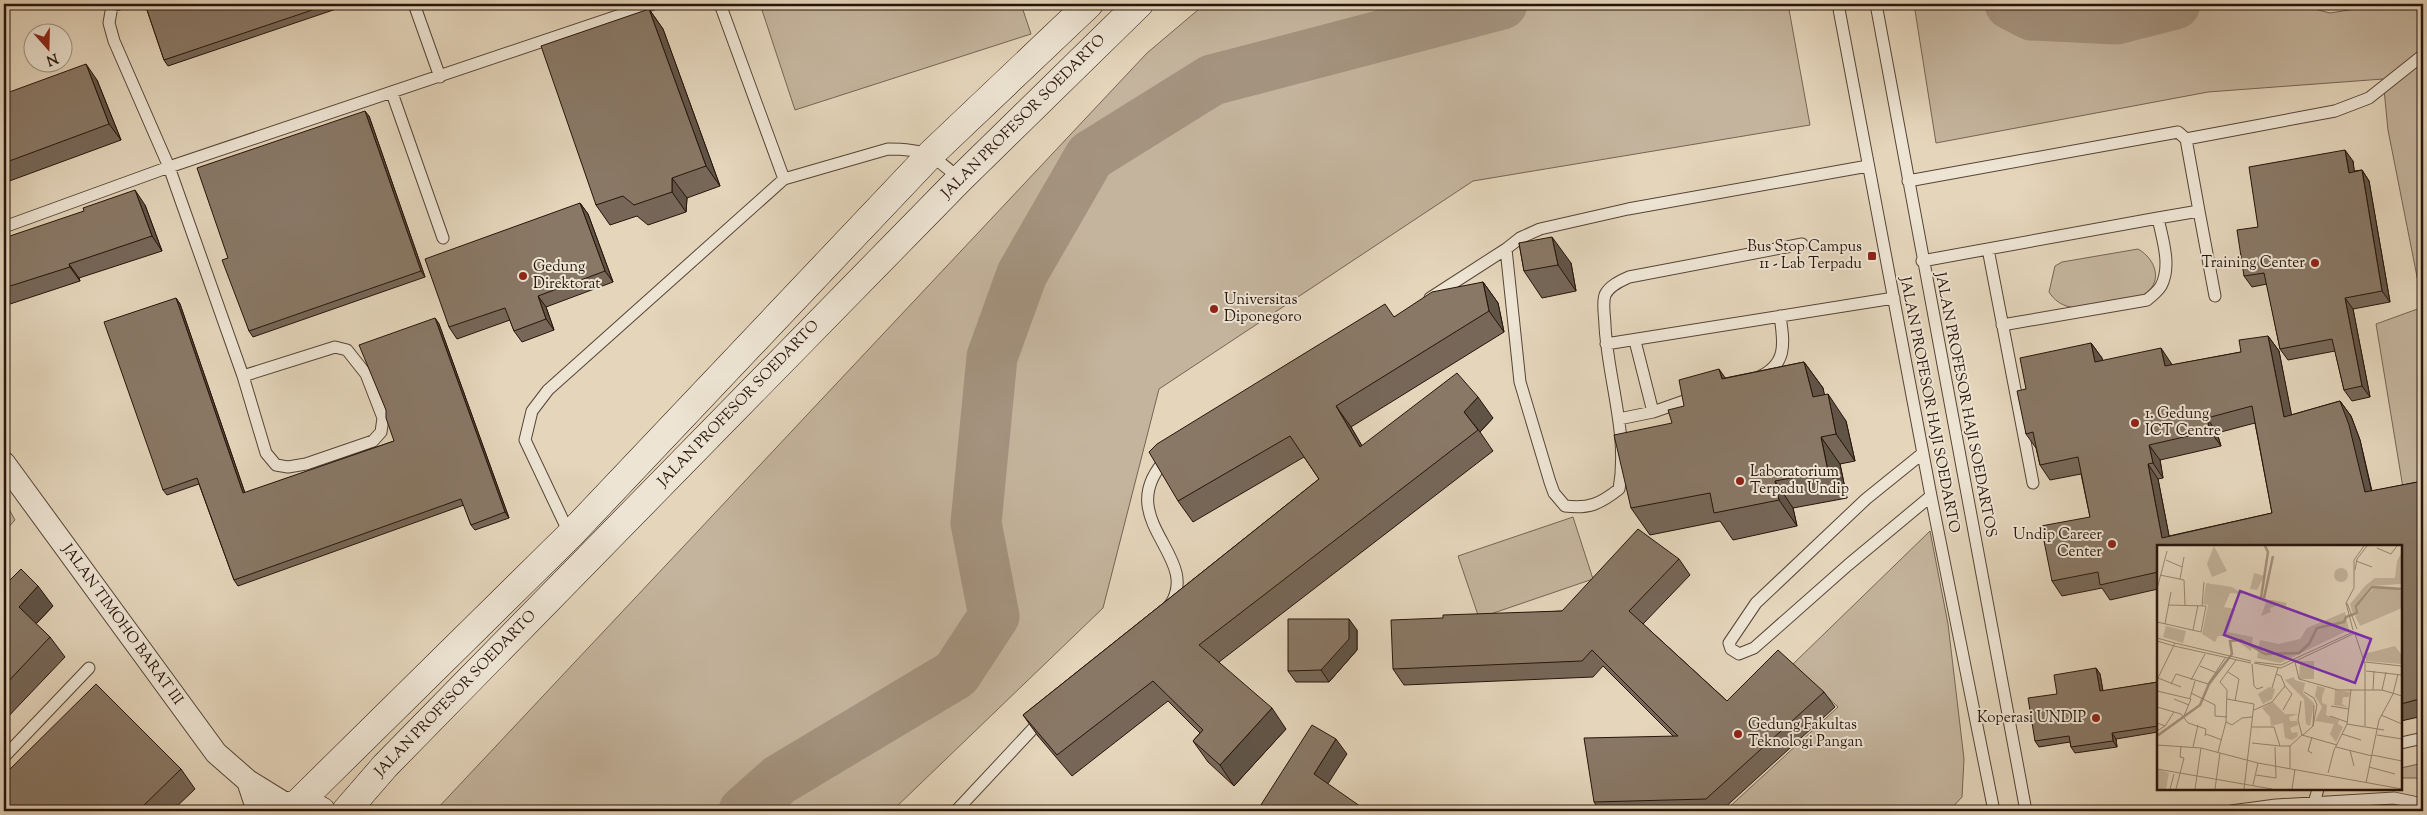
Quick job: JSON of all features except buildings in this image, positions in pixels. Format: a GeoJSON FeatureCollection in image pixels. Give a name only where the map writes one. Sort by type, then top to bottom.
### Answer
{"type":"FeatureCollection","features":[{"type":"Feature","properties":{"kind":"street","name":"JALAN PROFESOR SOEDARTO"},"geometry":{"type":"LineString","coordinates":[[295,808],[570,535],[931,154],[1089,4]]}},
{"type":"Feature","properties":{"kind":"street","name":"JALAN PROFESOR SOEDARTO"},"geometry":{"type":"LineString","coordinates":[[346,811],[385,766],[960,179],[1139,4]]}},
{"type":"Feature","properties":{"kind":"street","name":"JALAN TIMOHO BARAT III"},"geometry":{"type":"LineString","coordinates":[[4,462],[216,753],[248,781],[295,808]]}},
{"type":"Feature","properties":{"kind":"street"},"geometry":{"type":"LineString","coordinates":[[248,781],[258,811]]}},
{"type":"Feature","properties":{"kind":"lane"},"geometry":{"type":"LineString","coordinates":[[119,4],[112,6],[109,23],[114,41],[169,167],[243,376],[266,453],[276,465],[288,467],[306,464],[373,441],[382,432],[383,418],[366,374],[347,350],[335,348],[243,376]]}},
{"type":"Feature","properties":{"kind":"lane"},"geometry":{"type":"LineString","coordinates":[[414,4],[440,77]]}},
{"type":"Feature","properties":{"kind":"lane"},"geometry":{"type":"LineString","coordinates":[[4,227],[169,167],[392,94],[653,4]]}},
{"type":"Feature","properties":{"kind":"lane"},"geometry":{"type":"LineString","coordinates":[[720,4],[784,180]]}},
{"type":"Feature","properties":{"kind":"lane","name":"JALAN PROFESOR HAJI SOEDARTOS"},"geometry":{"type":"LineString","coordinates":[[1876,4],[1922,261],[2026,811]]}},
{"type":"Feature","properties":{"kind":"lane","name":"JALAN PROFESOR HAJI SOEDARTO"},"geometry":{"type":"LineString","coordinates":[[1838,5],[1931,496],[1994,811]]}},
{"type":"Feature","properties":{"kind":"lane"},"geometry":{"type":"LineString","coordinates":[[2186,139],[2335,110],[2369,98],[2423,55]]}},
{"type":"Feature","properties":{"kind":"lane"},"geometry":{"type":"LineString","coordinates":[[392,94],[443,238]]}},
{"type":"Feature","properties":{"kind":"lane"},"geometry":{"type":"LineString","coordinates":[[1908,181],[2178,132],[2186,139],[2215,296]]}},
{"type":"Feature","properties":{"kind":"lane"},"geometry":{"type":"LineString","coordinates":[[570,535],[526,440],[532,411],[548,390],[784,180],[888,149],[906,149],[931,154],[960,179]]}},
{"type":"Feature","properties":{"kind":"lane"},"geometry":{"type":"LineString","coordinates":[[1417,306],[1520,238],[1540,229],[1628,209],[1868,166]]}},
{"type":"Feature","properties":{"kind":"lane"},"geometry":{"type":"LineString","coordinates":[[1922,261],[2199,211]]}},
{"type":"Feature","properties":{"kind":"lane"},"geometry":{"type":"LineString","coordinates":[[2002,325],[2147,300],[2161,286],[2165,272],[2166,258],[2158,218]]}},
{"type":"Feature","properties":{"kind":"lane"},"geometry":{"type":"LineString","coordinates":[[1506,249],[1520,382],[1554,493],[1565,506],[1579,508],[1601,503],[1619,489],[1623,468],[1619,420],[1606,344],[1605,295],[1614,284],[1628,277],[1802,244]]}},
{"type":"Feature","properties":{"kind":"lane"},"geometry":{"type":"LineString","coordinates":[[1988,249],[2033,483]]}},
{"type":"Feature","properties":{"kind":"lane"},"geometry":{"type":"LineString","coordinates":[[1606,344],[1635,341],[1894,298]]}},
{"type":"Feature","properties":{"kind":"lane"},"geometry":{"type":"LineString","coordinates":[[1742,382],[1760,377],[1777,363],[1784,347],[1780,316]]}},
{"type":"Feature","properties":{"kind":"lane"},"geometry":{"type":"LineString","coordinates":[[1635,341],[1652,412]]}},
{"type":"Feature","properties":{"kind":"lane"},"geometry":{"type":"LineString","coordinates":[[1619,420],[1652,412],[1706,394]]}},
{"type":"Feature","properties":{"kind":"lane"},"geometry":{"type":"LineString","coordinates":[[1164,615],[1176,596],[1177,573],[1148,509],[1147,489],[1156,470],[1178,447]]}},
{"type":"Feature","properties":{"kind":"lane"},"geometry":{"type":"LineString","coordinates":[[1923,453],[1866,499],[1756,603],[1729,643],[1731,649],[1739,654],[1754,648],[1848,564],[1931,496]]}},
{"type":"Feature","properties":{"kind":"lane"},"geometry":{"type":"LineString","coordinates":[[4,757],[90,668]]}},
{"type":"Feature","properties":{"kind":"lane"},"geometry":{"type":"LineString","coordinates":[[956,811],[1053,707]]}},
{"type":"Feature","properties":{"kind":"lane"},"geometry":{"type":"LineString","coordinates":[[2402,743],[2423,738]]}},
{"type":"Feature","properties":{"kind":"lane"},"geometry":{"type":"LineString","coordinates":[[2314,803],[2318,790]]}},
{"type":"Feature","properties":{"kind":"lane"},"geometry":{"type":"LineString","coordinates":[[2231,811],[2394,798],[2423,804]]}},
{"type":"Feature","properties":{"kind":"shaded area"},"geometry":{"type":"Polygon","coordinates":[[[760,4],[1021,4],[1031,34],[795,110],[760,4]]]}},
{"type":"Feature","properties":{"kind":"shaded area"},"geometry":{"type":"Polygon","coordinates":[[[1205,4],[1788,4],[1810,125],[1473,181],[1159,389],[1103,608],[892,811],[435,811],[1147,53],[1205,4]]]}},
{"type":"Feature","properties":{"kind":"shaded area"},"geometry":{"type":"Polygon","coordinates":[[[1914,4],[2295,4],[2330,13],[2386,4],[2423,4],[2423,307],[2388,130],[2383,79],[2208,92],[1936,143],[1914,4]]]}},
{"type":"Feature","properties":{"kind":"shaded area"},"geometry":{"type":"Polygon","coordinates":[[[2138,249],[2149,259],[2155,271],[2154,284],[2143,295],[2106,303],[2070,307],[2055,300],[2049,292],[2055,266],[2062,262],[2138,249]]]}},
{"type":"Feature","properties":{"kind":"shaded area"},"geometry":{"type":"Polygon","coordinates":[[[2423,307],[2423,490],[2404,494],[2376,324],[2423,307]]]}},
{"type":"Feature","properties":{"kind":"shaded area"},"geometry":{"type":"Polygon","coordinates":[[[4,500],[15,520],[4,532],[4,500]]]}},
{"type":"Feature","properties":{"kind":"shaded area"},"geometry":{"type":"Polygon","coordinates":[[[1573,517],[1593,579],[1479,618],[1458,556],[1573,517]]]}},
{"type":"Feature","properties":{"kind":"shaded area"},"geometry":{"type":"Polygon","coordinates":[[[1930,531],[1948,624],[1964,759],[1962,797],[1949,811],[1725,811],[1838,707],[1793,664],[1930,531]]]}},
{"type":"Feature","properties":{"kind":"shaded area"},"geometry":{"type":"Polygon","coordinates":[[[2423,763],[2423,778],[2402,778],[2402,768],[2423,763]]]}},
{"type":"Feature","properties":{"kind":"waterway"},"geometry":{"type":"LineString","coordinates":[[744,811],[779,780],[956,674],[994,616],[976,523],[992,357],[1022,274],[1090,156],[1212,80],[1502,4]]}},
{"type":"Feature","properties":{"kind":"waterway"},"geometry":{"type":"LineString","coordinates":[[2010,4],[2031,15],[2116,19],[2175,4]]}},
{"type":"Feature","properties":{"kind":"place","name":"Bus Stop Campus 11 - Lab Terpadu"},"geometry":{"type":"Point","coordinates":[1872,256]}},
{"type":"Feature","properties":{"kind":"place","name":"Training Center"},"geometry":{"type":"Point","coordinates":[2315,263]}},
{"type":"Feature","properties":{"kind":"place","name":"Gedung Direktorat"},"geometry":{"type":"Point","coordinates":[523,276]}},
{"type":"Feature","properties":{"kind":"place","name":"Universitas Diponegoro"},"geometry":{"type":"Point","coordinates":[1214,309]}},
{"type":"Feature","properties":{"kind":"place","name":"1. Gedung ICT Centre"},"geometry":{"type":"Point","coordinates":[2135,423]}},
{"type":"Feature","properties":{"kind":"place","name":"Laboratorium Terpadu Undip"},"geometry":{"type":"Point","coordinates":[1740,481]}},
{"type":"Feature","properties":{"kind":"place","name":"Undip Career Center"},"geometry":{"type":"Point","coordinates":[2112,544]}},
{"type":"Feature","properties":{"kind":"place","name":"Koperasi UNDIP"},"geometry":{"type":"Point","coordinates":[2096,718]}},
{"type":"Feature","properties":{"kind":"place","name":"Gedung Fakultas Teknologi Pangan"},"geometry":{"type":"Point","coordinates":[1738,734]}}]}
